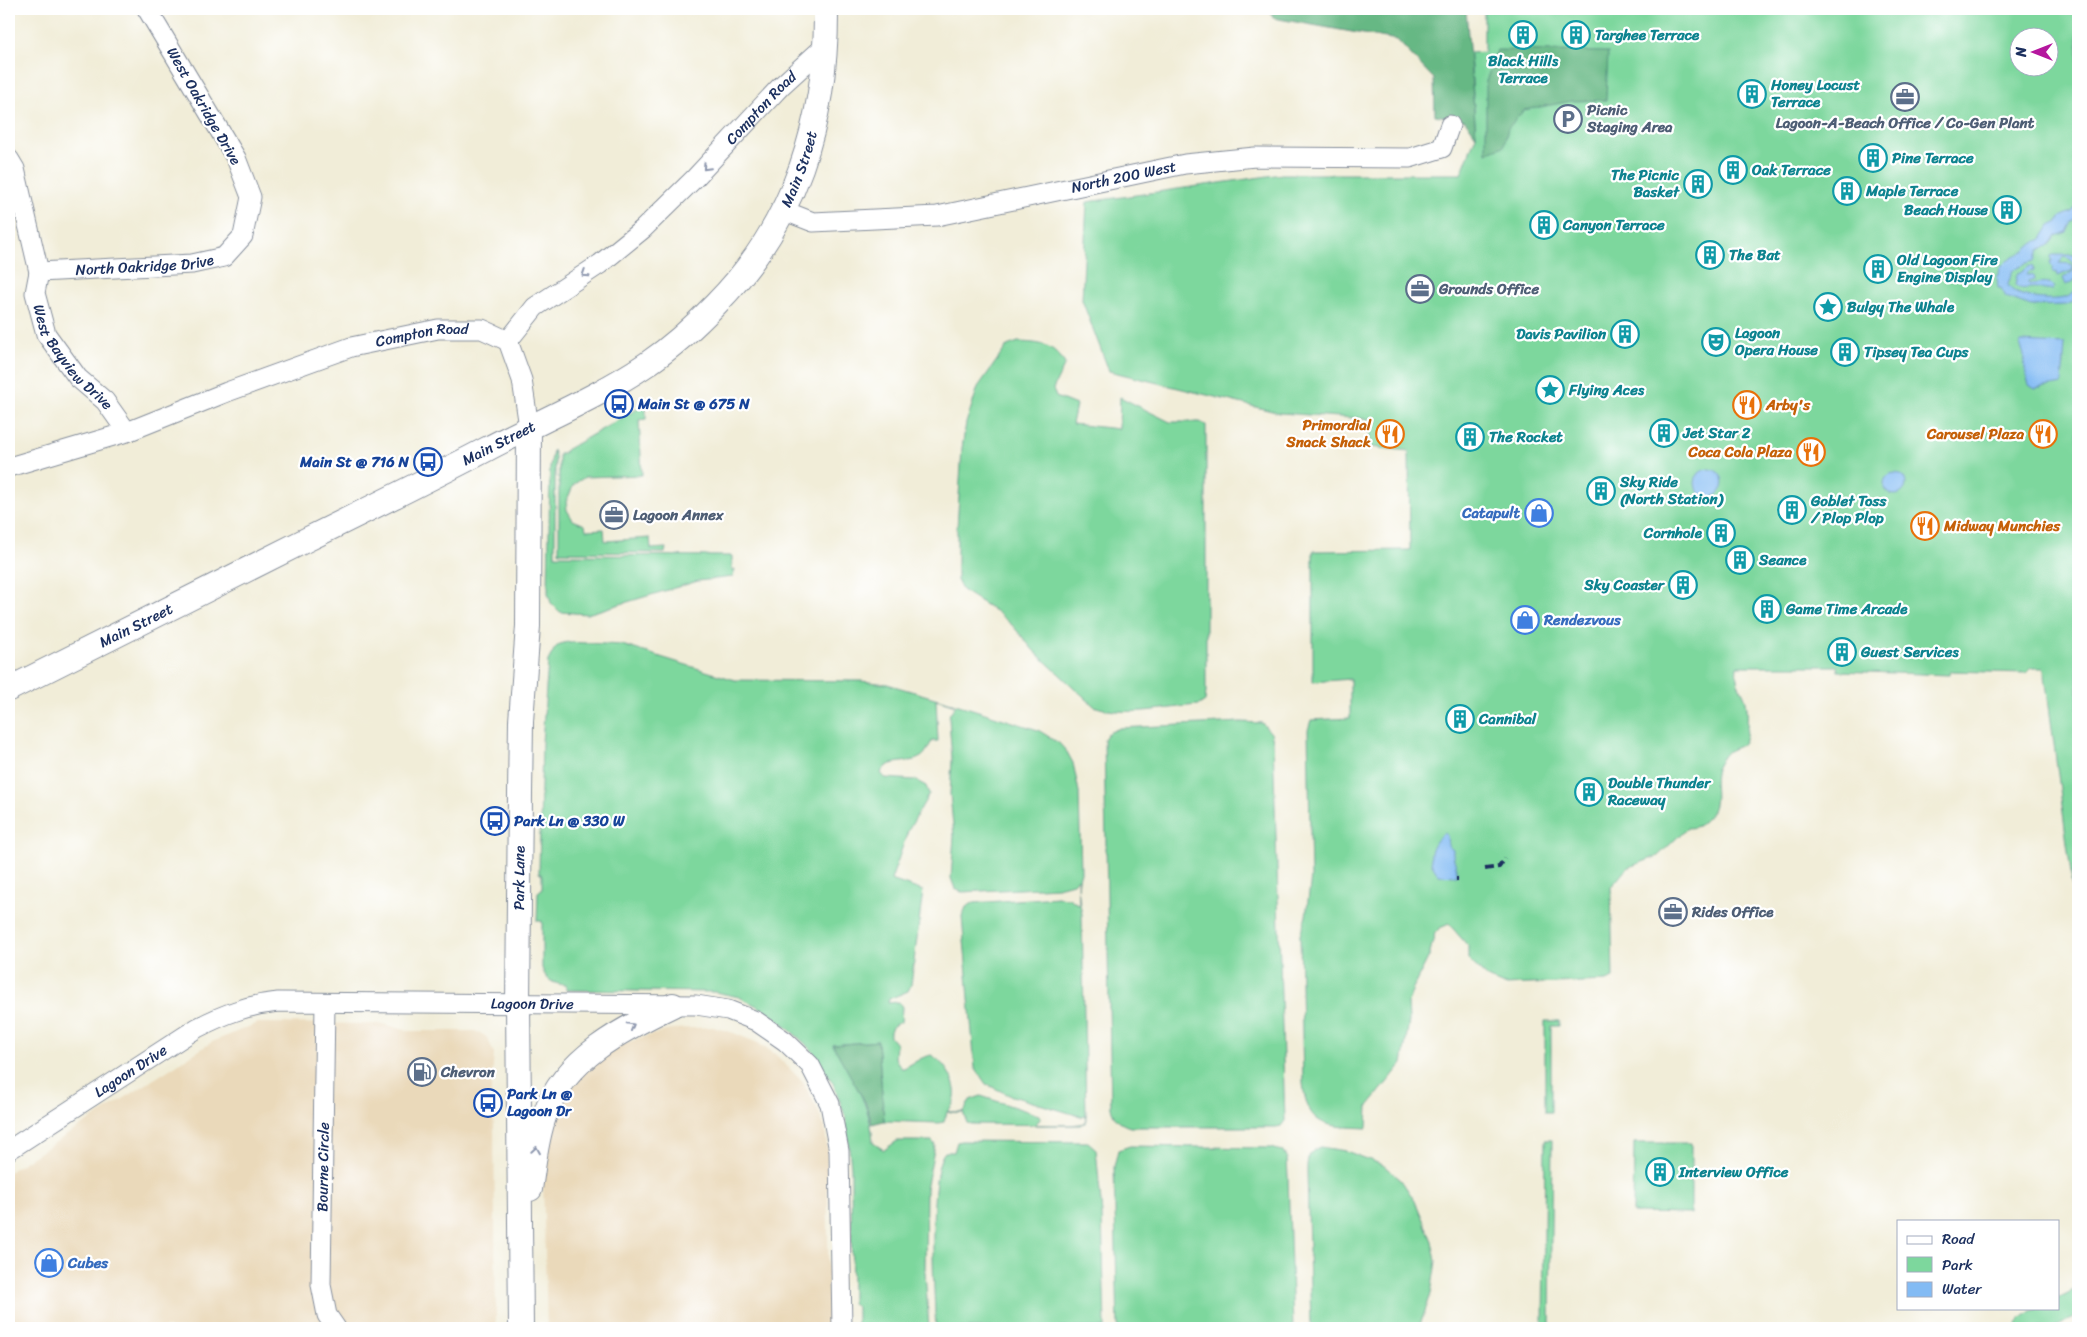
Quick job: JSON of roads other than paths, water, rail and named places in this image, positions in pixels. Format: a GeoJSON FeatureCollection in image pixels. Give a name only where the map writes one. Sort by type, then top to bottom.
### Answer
{"type":"FeatureCollection","features":[{"type":"Feature","properties":{"kind":"main road","name":"Main Street"},"geometry":{"type":"LineString","coordinates":[[9,689],[433,478],[598,392],[647,364],[683,335],[717,303],[754,260],[784,211],[800,172],[813,130],[822,86],[826,45],[826,9]]}},
{"type":"Feature","properties":{"kind":"main road","name":"Park Lane"},"geometry":{"type":"LineString","coordinates":[[521,1328],[518,1004],[520,751],[530,561],[529,428]]}},
{"type":"Feature","properties":{"kind":"main road"},"geometry":{"type":"LineString","coordinates":[[519,1250],[540,1131],[546,1112],[557,1091],[598,1047],[633,1024],[673,1005]]}},
{"type":"Feature","properties":{"kind":"street","name":"West Oakridge Drive"},"geometry":{"type":"LineString","coordinates":[[147,9],[236,158],[251,197],[243,236]]}},
{"type":"Feature","properties":{"kind":"street","name":"Compton Road"},"geometry":{"type":"LineString","coordinates":[[9,467],[127,432],[227,392],[352,347],[438,329],[482,329],[508,341],[535,307],[600,264],[643,229],[696,178],[781,86],[826,45]]}},
{"type":"Feature","properties":{"kind":"street","name":"North 200 West"},"geometry":{"type":"LineString","coordinates":[[784,211],[813,222],[937,216],[1185,164],[1255,157],[1410,158],[1442,148],[1450,125]]}},
{"type":"Feature","properties":{"kind":"street","name":"West Bayview Drive"},"geometry":{"type":"LineString","coordinates":[[9,159],[15,169],[38,272],[35,293],[46,334],[78,378],[105,401],[127,432]]}},
{"type":"Feature","properties":{"kind":"street","name":"North Oakridge Drive"},"geometry":{"type":"LineString","coordinates":[[38,272],[192,264],[224,256],[243,236]]}},
{"type":"Feature","properties":{"kind":"street"},"geometry":{"type":"LineString","coordinates":[[508,341],[522,380],[529,428]]}},
{"type":"Feature","properties":{"kind":"street","name":"Lagoon Drive"},"geometry":{"type":"LineString","coordinates":[[9,1150],[197,1028],[218,1017],[257,1004],[278,1002],[696,1005],[728,1010],[756,1021],[785,1041],[810,1065],[830,1104],[839,1151],[842,1328]]}},
{"type":"Feature","properties":{"kind":"street","name":"Bourne Circle"},"geometry":{"type":"LineString","coordinates":[[326,1003],[321,1285],[327,1314],[336,1328]]}},
{"type":"Feature","properties":{"kind":"water"},"geometry":{"type":"Polygon","coordinates":[[[2078,203],[2078,219],[2072,222],[2067,232],[2056,236],[2049,245],[2039,251],[2035,261],[2012,271],[2008,285],[2018,293],[2042,299],[2064,298],[2078,291],[2078,299],[2067,305],[2031,306],[2006,297],[2001,288],[1998,288],[1997,276],[1999,275],[2000,268],[2033,243],[2042,239],[2050,226],[2058,222],[2060,217],[2072,212],[2078,203]]]}},
{"type":"Feature","properties":{"kind":"water"},"geometry":{"type":"Polygon","coordinates":[[[2074,255],[2078,258],[2078,278],[2066,285],[2063,278],[2075,270],[2073,263],[2069,258],[2064,257],[2059,263],[2071,264],[2073,270],[2058,276],[2057,272],[2054,273],[2050,261],[2052,261],[2051,256],[2074,255]]]}},
{"type":"Feature","properties":{"kind":"water"},"geometry":{"type":"Polygon","coordinates":[[[2030,266],[2034,267],[2034,271],[2030,271],[2026,275],[2034,275],[2035,280],[2027,282],[2029,284],[2049,283],[2054,287],[2053,290],[2023,289],[2015,286],[2017,275],[2030,266]]]}},
{"type":"Feature","properties":{"kind":"water"},"geometry":{"type":"Polygon","coordinates":[[[2020,342],[2065,344],[2062,384],[2035,389],[2029,385],[2020,342]]]}},
{"type":"Feature","properties":{"kind":"water"},"geometry":{"type":"Polygon","coordinates":[[[1709,469],[1719,473],[1723,483],[1719,493],[1709,497],[1699,493],[1695,483],[1699,473],[1709,469]]]}},
{"type":"Feature","properties":{"kind":"water"},"geometry":{"type":"Polygon","coordinates":[[[1895,473],[1903,476],[1906,484],[1903,492],[1895,495],[1887,492],[1884,484],[1887,476],[1895,473]]]}},
{"type":"Feature","properties":{"kind":"water"},"geometry":{"type":"Polygon","coordinates":[[[1444,833],[1447,836],[1448,846],[1453,850],[1457,876],[1439,875],[1432,864],[1431,853],[1435,843],[1444,833]]]}},
{"type":"Feature","properties":{"kind":"railway"},"geometry":{"type":"LineString","coordinates":[[1485,869],[1499,867],[1505,859]]}},
{"type":"Feature","properties":{"kind":"place","name":"Black Hills Terrace"},"geometry":{"type":"Point","coordinates":[1523,35]}},
{"type":"Feature","properties":{"kind":"place","name":"Targhee Terrace"},"geometry":{"type":"Point","coordinates":[1576,35]}},
{"type":"Feature","properties":{"kind":"place","name":"Honey Locust Terrace"},"geometry":{"type":"Point","coordinates":[1752,94]}},
{"type":"Feature","properties":{"kind":"place","name":"Lagoon-A-Beach Office / Co-Gen Plant"},"geometry":{"type":"Point","coordinates":[1905,97]}},
{"type":"Feature","properties":{"kind":"place","name":"Picnic Staging Area"},"geometry":{"type":"Point","coordinates":[1568,119]}},
{"type":"Feature","properties":{"kind":"place","name":"Pine Terrace"},"geometry":{"type":"Point","coordinates":[1873,158]}},
{"type":"Feature","properties":{"kind":"place","name":"Oak Terrace"},"geometry":{"type":"Point","coordinates":[1733,170]}},
{"type":"Feature","properties":{"kind":"place","name":"The Picnic Basket"},"geometry":{"type":"Point","coordinates":[1698,184]}},
{"type":"Feature","properties":{"kind":"place","name":"Maple Terrace"},"geometry":{"type":"Point","coordinates":[1847,191]}},
{"type":"Feature","properties":{"kind":"place","name":"Beach House"},"geometry":{"type":"Point","coordinates":[2007,210]}},
{"type":"Feature","properties":{"kind":"place","name":"Canyon Terrace"},"geometry":{"type":"Point","coordinates":[1544,225]}},
{"type":"Feature","properties":{"kind":"place","name":"The Bat"},"geometry":{"type":"Point","coordinates":[1710,255]}},
{"type":"Feature","properties":{"kind":"place","name":"Old Lagoon Fire Engine Display"},"geometry":{"type":"Point","coordinates":[1878,269]}},
{"type":"Feature","properties":{"kind":"place","name":"Grounds Office"},"geometry":{"type":"Point","coordinates":[1420,289]}},
{"type":"Feature","properties":{"kind":"place","name":"Bulgy The Whale"},"geometry":{"type":"Point","coordinates":[1828,307]}},
{"type":"Feature","properties":{"kind":"place","name":"Davis Pavilion"},"geometry":{"type":"Point","coordinates":[1625,334]}},
{"type":"Feature","properties":{"kind":"place","name":"Lagoon Opera House"},"geometry":{"type":"Point","coordinates":[1716,342]}},
{"type":"Feature","properties":{"kind":"place","name":"Tipsey Tea Cups"},"geometry":{"type":"Point","coordinates":[1845,352]}},
{"type":"Feature","properties":{"kind":"place","name":"Flying Aces"},"geometry":{"type":"Point","coordinates":[1550,390]}},
{"type":"Feature","properties":{"kind":"place","name":"Main St @ 675 N"},"geometry":{"type":"Point","coordinates":[619,404]}},
{"type":"Feature","properties":{"kind":"place","name":"Arby's"},"geometry":{"type":"Point","coordinates":[1747,405]}},
{"type":"Feature","properties":{"kind":"place","name":"Jet Star 2"},"geometry":{"type":"Point","coordinates":[1664,433]}},
{"type":"Feature","properties":{"kind":"place","name":"Primordial Snack Shack"},"geometry":{"type":"Point","coordinates":[1390,434]}},
{"type":"Feature","properties":{"kind":"place","name":"Carousel Plaza"},"geometry":{"type":"Point","coordinates":[2043,434]}},
{"type":"Feature","properties":{"kind":"place","name":"The Rocket"},"geometry":{"type":"Point","coordinates":[1470,437]}},
{"type":"Feature","properties":{"kind":"place","name":"Coca Cola Plaza"},"geometry":{"type":"Point","coordinates":[1811,452]}},
{"type":"Feature","properties":{"kind":"place","name":"Main St @ 716 N"},"geometry":{"type":"Point","coordinates":[428,462]}},
{"type":"Feature","properties":{"kind":"place","name":"Sky Ride (North Station)"},"geometry":{"type":"Point","coordinates":[1601,491]}},
{"type":"Feature","properties":{"kind":"place","name":"Goblet Toss / Plop Plop"},"geometry":{"type":"Point","coordinates":[1792,510]}},
{"type":"Feature","properties":{"kind":"place","name":"Catapult"},"geometry":{"type":"Point","coordinates":[1539,513]}},
{"type":"Feature","properties":{"kind":"place","name":"Lagoon Annex"},"geometry":{"type":"Point","coordinates":[614,515]}},
{"type":"Feature","properties":{"kind":"place","name":"Midway Munchies"},"geometry":{"type":"Point","coordinates":[1925,526]}},
{"type":"Feature","properties":{"kind":"place","name":"Cornhole"},"geometry":{"type":"Point","coordinates":[1721,533]}},
{"type":"Feature","properties":{"kind":"place","name":"Seance"},"geometry":{"type":"Point","coordinates":[1740,560]}},
{"type":"Feature","properties":{"kind":"place","name":"Sky Coaster"},"geometry":{"type":"Point","coordinates":[1683,585]}},
{"type":"Feature","properties":{"kind":"place","name":"Game Time Arcade"},"geometry":{"type":"Point","coordinates":[1767,609]}},
{"type":"Feature","properties":{"kind":"place","name":"Rendezvous"},"geometry":{"type":"Point","coordinates":[1525,620]}},
{"type":"Feature","properties":{"kind":"place","name":"Guest Services"},"geometry":{"type":"Point","coordinates":[1842,652]}},
{"type":"Feature","properties":{"kind":"place","name":"Cannibal"},"geometry":{"type":"Point","coordinates":[1460,719]}},
{"type":"Feature","properties":{"kind":"place","name":"Double Thunder Raceway"},"geometry":{"type":"Point","coordinates":[1589,792]}},
{"type":"Feature","properties":{"kind":"place","name":"Park Ln @ 330 W"},"geometry":{"type":"Point","coordinates":[495,821]}},
{"type":"Feature","properties":{"kind":"place","name":"Rides Office"},"geometry":{"type":"Point","coordinates":[1673,912]}},
{"type":"Feature","properties":{"kind":"place","name":"Chevron"},"geometry":{"type":"Point","coordinates":[422,1072]}},
{"type":"Feature","properties":{"kind":"place","name":"Park Ln @ Lagoon Dr"},"geometry":{"type":"Point","coordinates":[488,1103]}},
{"type":"Feature","properties":{"kind":"place","name":"Interview Office"},"geometry":{"type":"Point","coordinates":[1660,1172]}},
{"type":"Feature","properties":{"kind":"place","name":"Cubes"},"geometry":{"type":"Point","coordinates":[49,1263]}}]}
